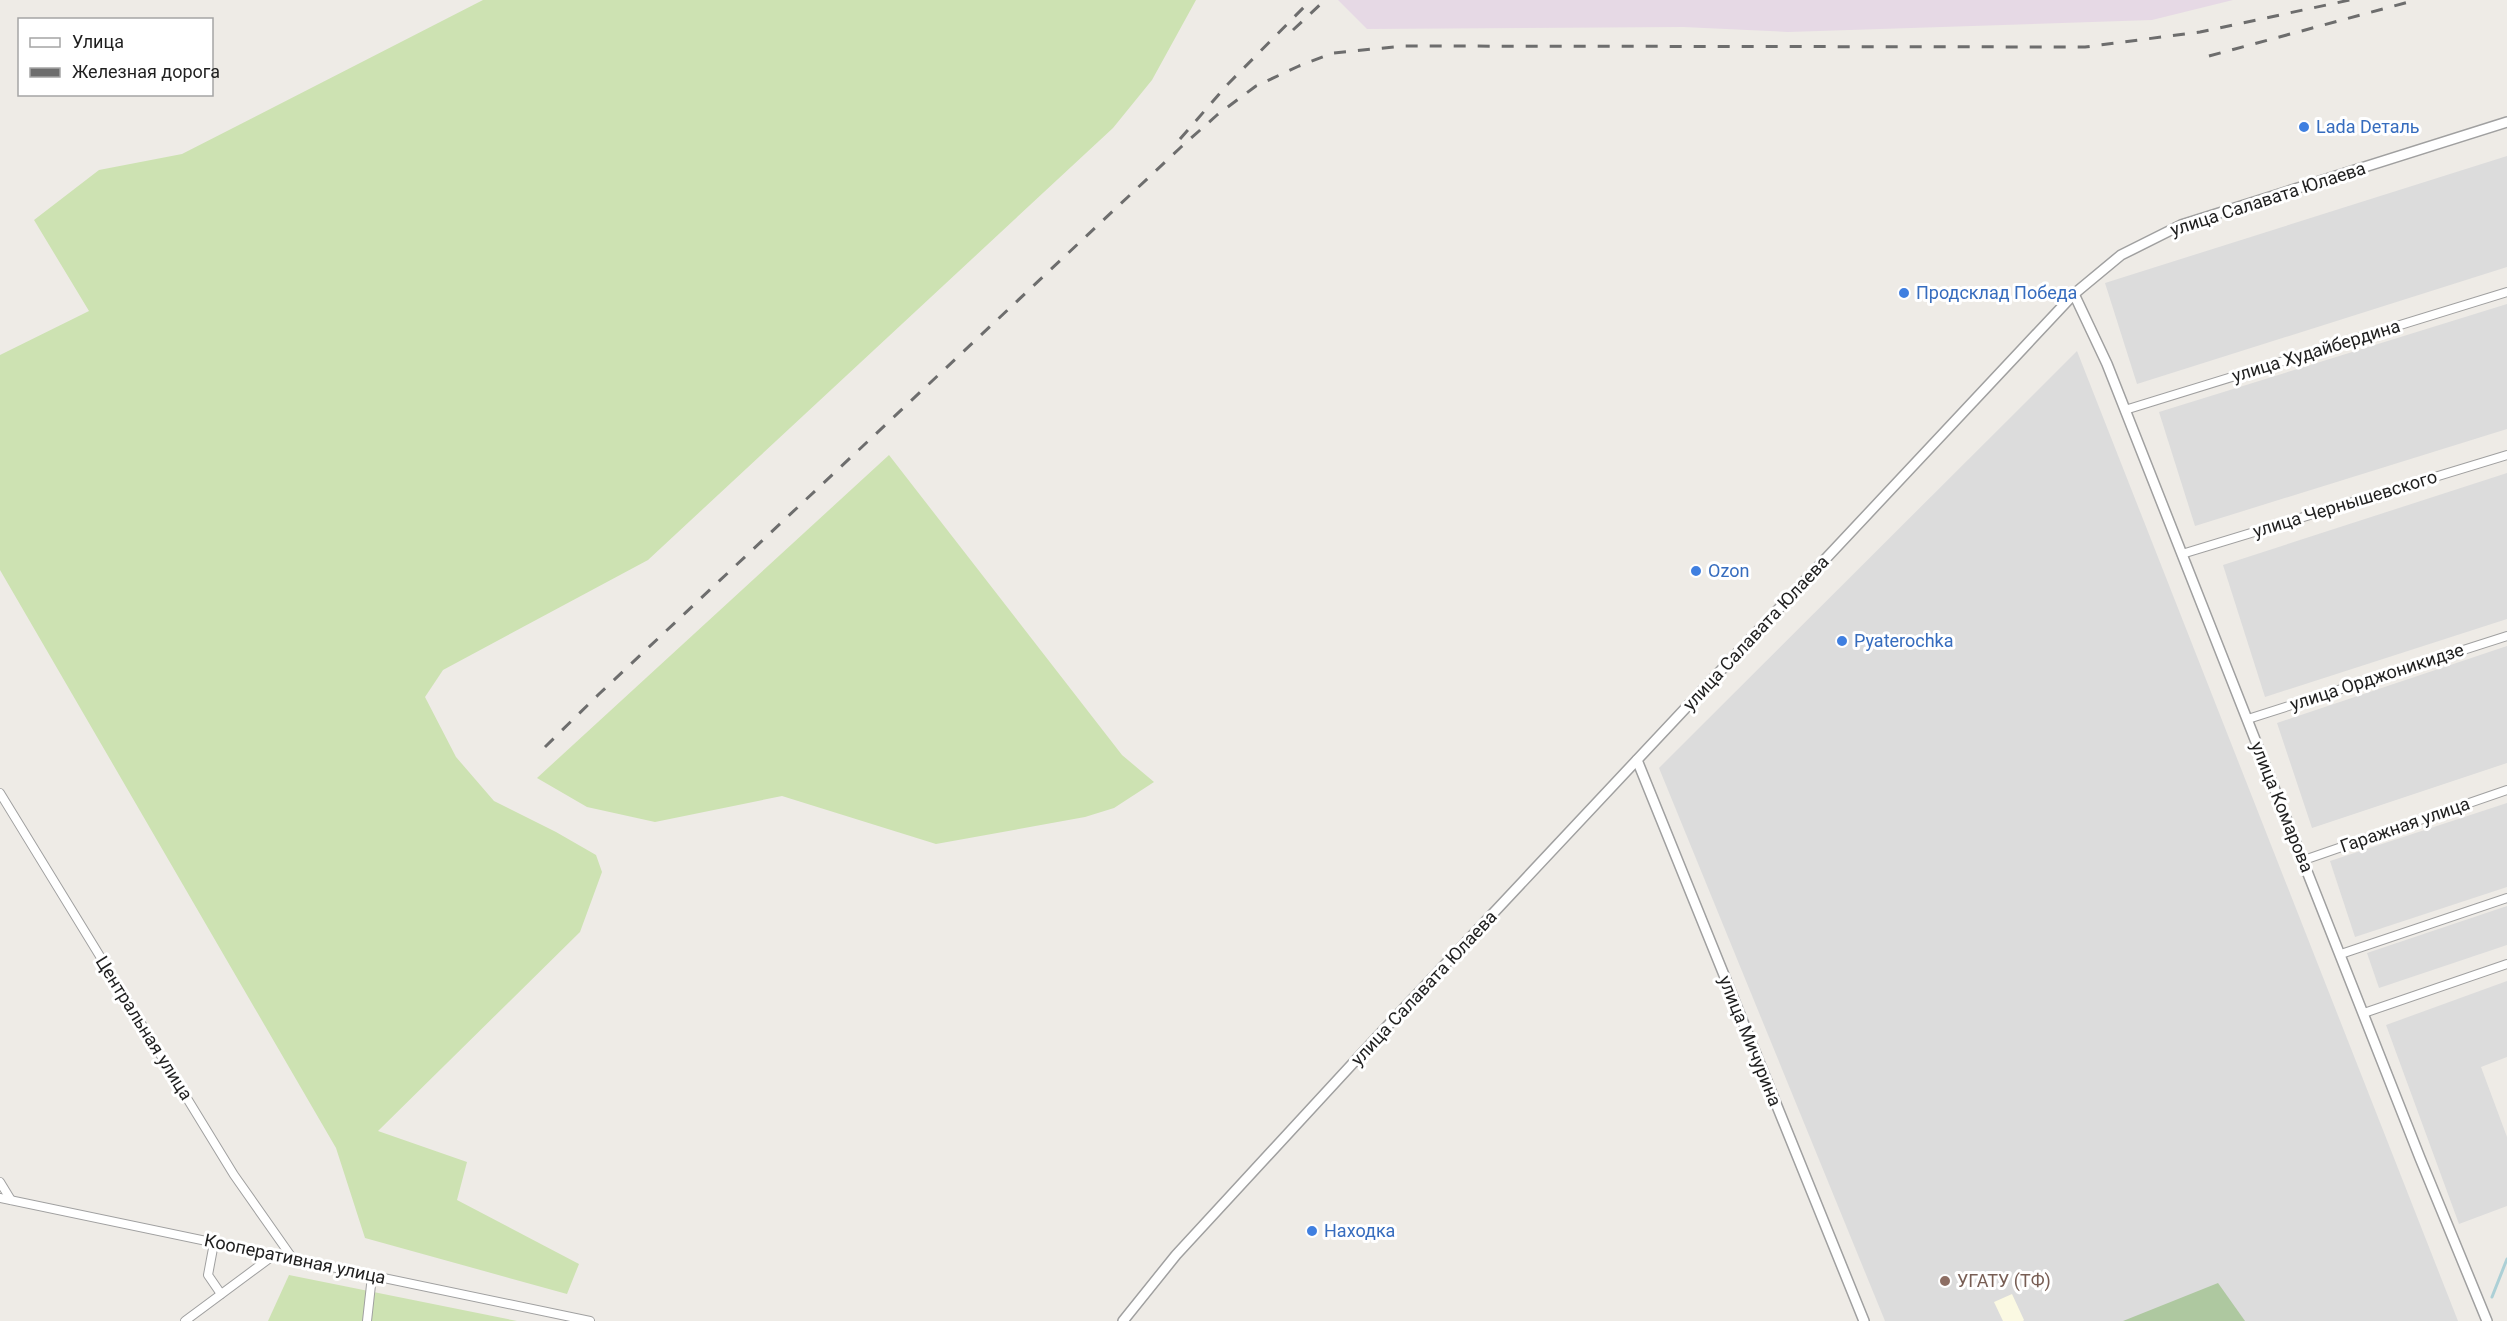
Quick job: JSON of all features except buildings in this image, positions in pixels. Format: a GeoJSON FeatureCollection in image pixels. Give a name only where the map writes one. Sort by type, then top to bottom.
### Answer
{"type":"FeatureCollection","features":[{"type":"Feature","properties":{"kind":"street","name":"улица Салавата Юлаева"},"geometry":{"type":"LineString","coordinates":[[1123,1321],[1184,1246],[2074,294],[2121,255],[2181,225],[2507,122]]}},
{"type":"Feature","properties":{"kind":"street","name":"улица Худайбердина"},"geometry":{"type":"LineString","coordinates":[[2125,410],[2507,292]]}},
{"type":"Feature","properties":{"kind":"street","name":"улица Комарова"},"geometry":{"type":"LineString","coordinates":[[2074,294],[2107,364],[2420,1158],[2487,1321]]}},
{"type":"Feature","properties":{"kind":"street","name":"улица Чернышевского"},"geometry":{"type":"LineString","coordinates":[[2182,554],[2507,455]]}},
{"type":"Feature","properties":{"kind":"street","name":"улица Орджоникидзе"},"geometry":{"type":"LineString","coordinates":[[2248,719],[2507,636]]}},
{"type":"Feature","properties":{"kind":"street","name":"улица Мичурина"},"geometry":{"type":"LineString","coordinates":[[1637,760],[1864,1321]]}},
{"type":"Feature","properties":{"kind":"street","name":"Гаражная улица"},"geometry":{"type":"LineString","coordinates":[[2304,860],[2507,790]]}},
{"type":"Feature","properties":{"kind":"street","name":"Центральная улица"},"geometry":{"type":"LineString","coordinates":[[0,793],[234,1175],[293,1259]]}},
{"type":"Feature","properties":{"kind":"street"},"geometry":{"type":"LineString","coordinates":[[2341,954],[2507,898]]}},
{"type":"Feature","properties":{"kind":"street"},"geometry":{"type":"LineString","coordinates":[[2364,1013],[2507,964]]}},
{"type":"Feature","properties":{"kind":"street"},"geometry":{"type":"LineString","coordinates":[[0,1182],[11,1200]]}},
{"type":"Feature","properties":{"kind":"street","name":"Кооперативная улица"},"geometry":{"type":"LineString","coordinates":[[0,1198],[590,1321]]}},
{"type":"Feature","properties":{"kind":"street"},"geometry":{"type":"LineString","coordinates":[[214,1243],[208,1275],[221,1294]]}},
{"type":"Feature","properties":{"kind":"street"},"geometry":{"type":"LineString","coordinates":[[184,1321],[274,1255]]}},
{"type":"Feature","properties":{"kind":"street"},"geometry":{"type":"LineString","coordinates":[[367,1321],[372,1276]]}},
{"type":"Feature","properties":{"kind":"shaded area"},"geometry":{"type":"Polygon","coordinates":[[[1338,0],[2233,0],[2152,20],[1788,32],[1683,27],[1367,29],[1338,0]]]}},
{"type":"Feature","properties":{"kind":"shaded area"},"geometry":{"type":"Polygon","coordinates":[[[2507,156],[2507,267],[2137,384],[2105,283],[2507,156]]]}},
{"type":"Feature","properties":{"kind":"shaded area"},"geometry":{"type":"Polygon","coordinates":[[[2507,304],[2507,429],[2195,526],[2159,412],[2507,304]]]}},
{"type":"Feature","properties":{"kind":"shaded area"},"geometry":{"type":"Polygon","coordinates":[[[2077,351],[2458,1321],[1885,1321],[1659,768],[2077,351]]]}},
{"type":"Feature","properties":{"kind":"shaded area"},"geometry":{"type":"Polygon","coordinates":[[[2507,473],[2507,619],[2265,697],[2223,565],[2507,473]]]}},
{"type":"Feature","properties":{"kind":"shaded area"},"geometry":{"type":"Polygon","coordinates":[[[2507,646],[2507,763],[2312,828],[2277,723],[2507,646]]]}},
{"type":"Feature","properties":{"kind":"shaded area"},"geometry":{"type":"Polygon","coordinates":[[[2507,803],[2507,887],[2355,937],[2330,861],[2507,803]]]}},
{"type":"Feature","properties":{"kind":"shaded area"},"geometry":{"type":"Polygon","coordinates":[[[2507,906],[2507,945],[2379,988],[2367,953],[2507,906]]]}},
{"type":"Feature","properties":{"kind":"shaded area"},"geometry":{"type":"Polygon","coordinates":[[[2507,981],[2507,1057],[2481,1067],[2507,1137],[2507,1206],[2459,1224],[2386,1025],[2507,981]]]}},
{"type":"Feature","properties":{"kind":"shaded area","name":"УГАТУ (ТФ)"},"geometry":{"type":"Polygon","coordinates":[[[2012,1294],[2023,1321],[2003,1321],[1994,1302],[2012,1294]]]}},
{"type":"Feature","properties":{"kind":"green space"},"geometry":{"type":"Polygon","coordinates":[[[483,0],[1196,0],[1152,80],[1113,128],[648,560],[443,670],[425,697],[456,757],[494,801],[596,855],[602,872],[580,932],[378,1131],[467,1162],[457,1200],[579,1264],[567,1294],[365,1238],[336,1148],[0,570],[0,355],[89,311],[34,220],[99,170],[182,154],[483,0]]]}},
{"type":"Feature","properties":{"kind":"green space"},"geometry":{"type":"Polygon","coordinates":[[[889,455],[1122,755],[1154,782],[1114,808],[1085,817],[936,844],[782,796],[655,822],[587,807],[537,778],[889,455]]]}},
{"type":"Feature","properties":{"kind":"green space"},"geometry":{"type":"Polygon","coordinates":[[[289,1275],[517,1321],[268,1321],[289,1275]]]}},
{"type":"Feature","properties":{"kind":"green space"},"geometry":{"type":"Polygon","coordinates":[[[2218,1283],[2245,1321],[2123,1321],[2218,1283]]]}},
{"type":"Feature","properties":{"kind":"waterway"},"geometry":{"type":"LineString","coordinates":[[2492,1297],[2507,1259]]}},
{"type":"Feature","properties":{"kind":"railway"},"geometry":{"type":"LineString","coordinates":[[1180,139],[1228,84],[1311,0]]}},
{"type":"Feature","properties":{"kind":"railway"},"geometry":{"type":"LineString","coordinates":[[1293,30],[1325,0]]}},
{"type":"Feature","properties":{"kind":"railway"},"geometry":{"type":"LineString","coordinates":[[545,747],[1180,148],[1217,115],[1256,86],[1299,66],[1333,53],[1404,46],[2085,47],[2200,32],[2350,0]]}},
{"type":"Feature","properties":{"kind":"railway"},"geometry":{"type":"LineString","coordinates":[[2209,56],[2416,0]]}},
{"type":"Feature","properties":{"kind":"place","name":"Lada Dеталь"},"geometry":{"type":"Point","coordinates":[2304,127]}},
{"type":"Feature","properties":{"kind":"place","name":"Продсклад Победа"},"geometry":{"type":"Point","coordinates":[1904,293]}},
{"type":"Feature","properties":{"kind":"place","name":"Ozon"},"geometry":{"type":"Point","coordinates":[1696,571]}},
{"type":"Feature","properties":{"kind":"place","name":"Pyaterochka"},"geometry":{"type":"Point","coordinates":[1842,641]}},
{"type":"Feature","properties":{"kind":"place","name":"Находка"},"geometry":{"type":"Point","coordinates":[1312,1231]}},
{"type":"Feature","properties":{"kind":"place","name":"УГАТУ (ТФ)"},"geometry":{"type":"Point","coordinates":[1945,1281]}}]}
